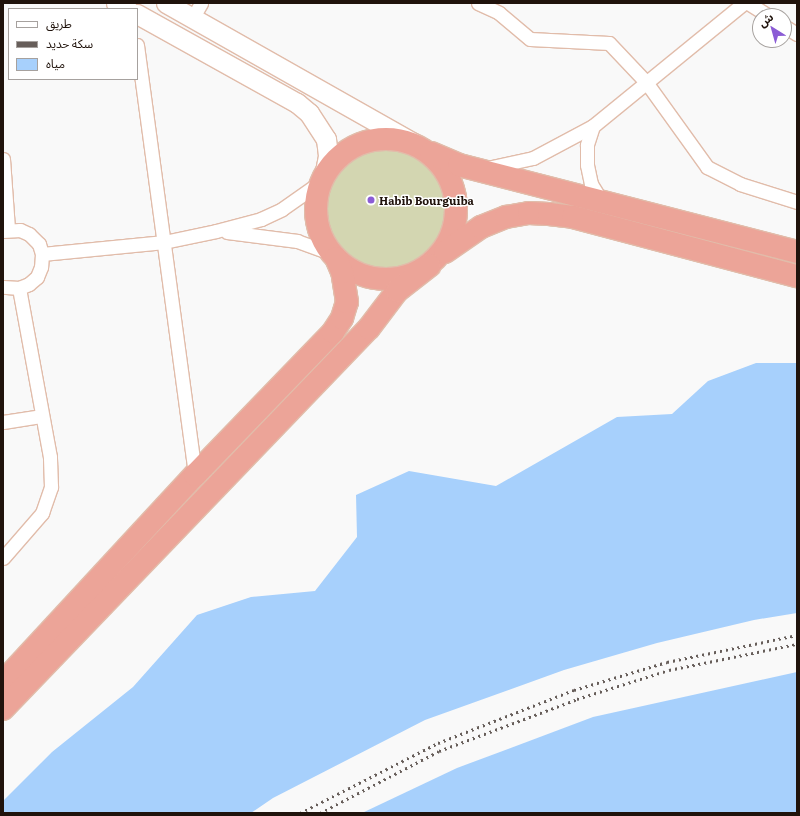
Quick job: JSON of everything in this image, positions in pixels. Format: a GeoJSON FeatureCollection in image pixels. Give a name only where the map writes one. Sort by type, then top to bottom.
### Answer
{"type":"FeatureCollection","features":[{"type":"Feature","properties":{"kind":"highway"},"geometry":{"type":"LineString","coordinates":[[797,252],[601,200],[459,165],[403,140],[380,138],[365,142],[339,157],[323,178],[316,198],[316,222],[325,245],[334,256],[361,275],[384,280],[408,277],[481,227],[506,217],[530,214],[549,214],[573,217],[797,276]]}},
{"type":"Feature","properties":{"kind":"highway"},"geometry":{"type":"LineString","coordinates":[[3,709],[369,328],[397,291],[432,262],[445,249],[455,228],[457,206],[452,183],[441,164],[426,150]]}},
{"type":"Feature","properties":{"kind":"highway"},"geometry":{"type":"LineString","coordinates":[[3,682],[195,476],[333,332],[342,318],[347,302],[346,286],[334,256]]}},
{"type":"Feature","properties":{"kind":"main road"},"geometry":{"type":"LineString","coordinates":[[116,3],[126,8]]}},
{"type":"Feature","properties":{"kind":"main road"},"geometry":{"type":"LineString","coordinates":[[166,3],[198,10],[426,150]]}},
{"type":"Feature","properties":{"kind":"main road"},"geometry":{"type":"LineString","coordinates":[[138,15],[297,103],[309,113],[326,138],[328,156],[323,178]]}},
{"type":"Feature","properties":{"kind":"street"},"geometry":{"type":"LineString","coordinates":[[478,3],[502,8],[530,39],[609,43],[646,82],[707,167],[740,184],[797,202]]}},
{"type":"Feature","properties":{"kind":"street"},"geometry":{"type":"LineString","coordinates":[[478,169],[533,158],[592,126],[744,3]]}},
{"type":"Feature","properties":{"kind":"street"},"geometry":{"type":"LineString","coordinates":[[138,53],[195,476]]}},
{"type":"Feature","properties":{"kind":"street"},"geometry":{"type":"LineString","coordinates":[[592,126],[587,145],[586,165],[591,184],[601,200]]}},
{"type":"Feature","properties":{"kind":"street"},"geometry":{"type":"LineString","coordinates":[[3,159],[6,230],[29,234],[39,244],[42,254],[41,267],[37,276],[19,288],[3,287]]}},
{"type":"Feature","properties":{"kind":"street"},"geometry":{"type":"LineString","coordinates":[[42,254],[164,242],[216,231],[268,216],[308,193],[323,178]]}},
{"type":"Feature","properties":{"kind":"street"},"geometry":{"type":"LineString","coordinates":[[216,231],[283,238],[317,246],[334,256]]}},
{"type":"Feature","properties":{"kind":"street"},"geometry":{"type":"LineString","coordinates":[[3,558],[27,533],[42,513],[50,487],[50,457],[41,416],[19,288]]}},
{"type":"Feature","properties":{"kind":"street"},"geometry":{"type":"LineString","coordinates":[[3,422],[41,416]]}},
{"type":"Feature","properties":{"kind":"green space"},"geometry":{"type":"Polygon","coordinates":[[[386,150],[409,154],[428,167],[441,186],[445,209],[441,232],[428,251],[409,264],[386,268],[363,264],[344,251],[331,232],[327,209],[331,186],[344,167],[363,154],[386,150]]]}},
{"type":"Feature","properties":{"kind":"water"},"geometry":{"type":"Polygon","coordinates":[[[756,363],[797,363],[797,613],[754,620],[657,643],[564,670],[425,720],[273,798],[251,813],[3,813],[3,801],[52,752],[133,687],[197,615],[251,597],[315,591],[357,537],[356,495],[409,471],[496,486],[617,417],[672,414],[708,381],[756,363]]]}},
{"type":"Feature","properties":{"kind":"water"},"geometry":{"type":"Polygon","coordinates":[[[797,672],[797,813],[362,813],[457,768],[593,717],[797,672]]]}},
{"type":"Feature","properties":{"kind":"railway"},"geometry":{"type":"LineString","coordinates":[[300,813],[438,743],[574,690],[667,662],[797,635]]}},
{"type":"Feature","properties":{"kind":"railway"},"geometry":{"type":"LineString","coordinates":[[320,813],[439,751],[577,699],[669,670],[797,644]]}},
{"type":"Feature","properties":{"kind":"place","name":"Habib Bourguiba"},"geometry":{"type":"Point","coordinates":[371,200]}}]}
